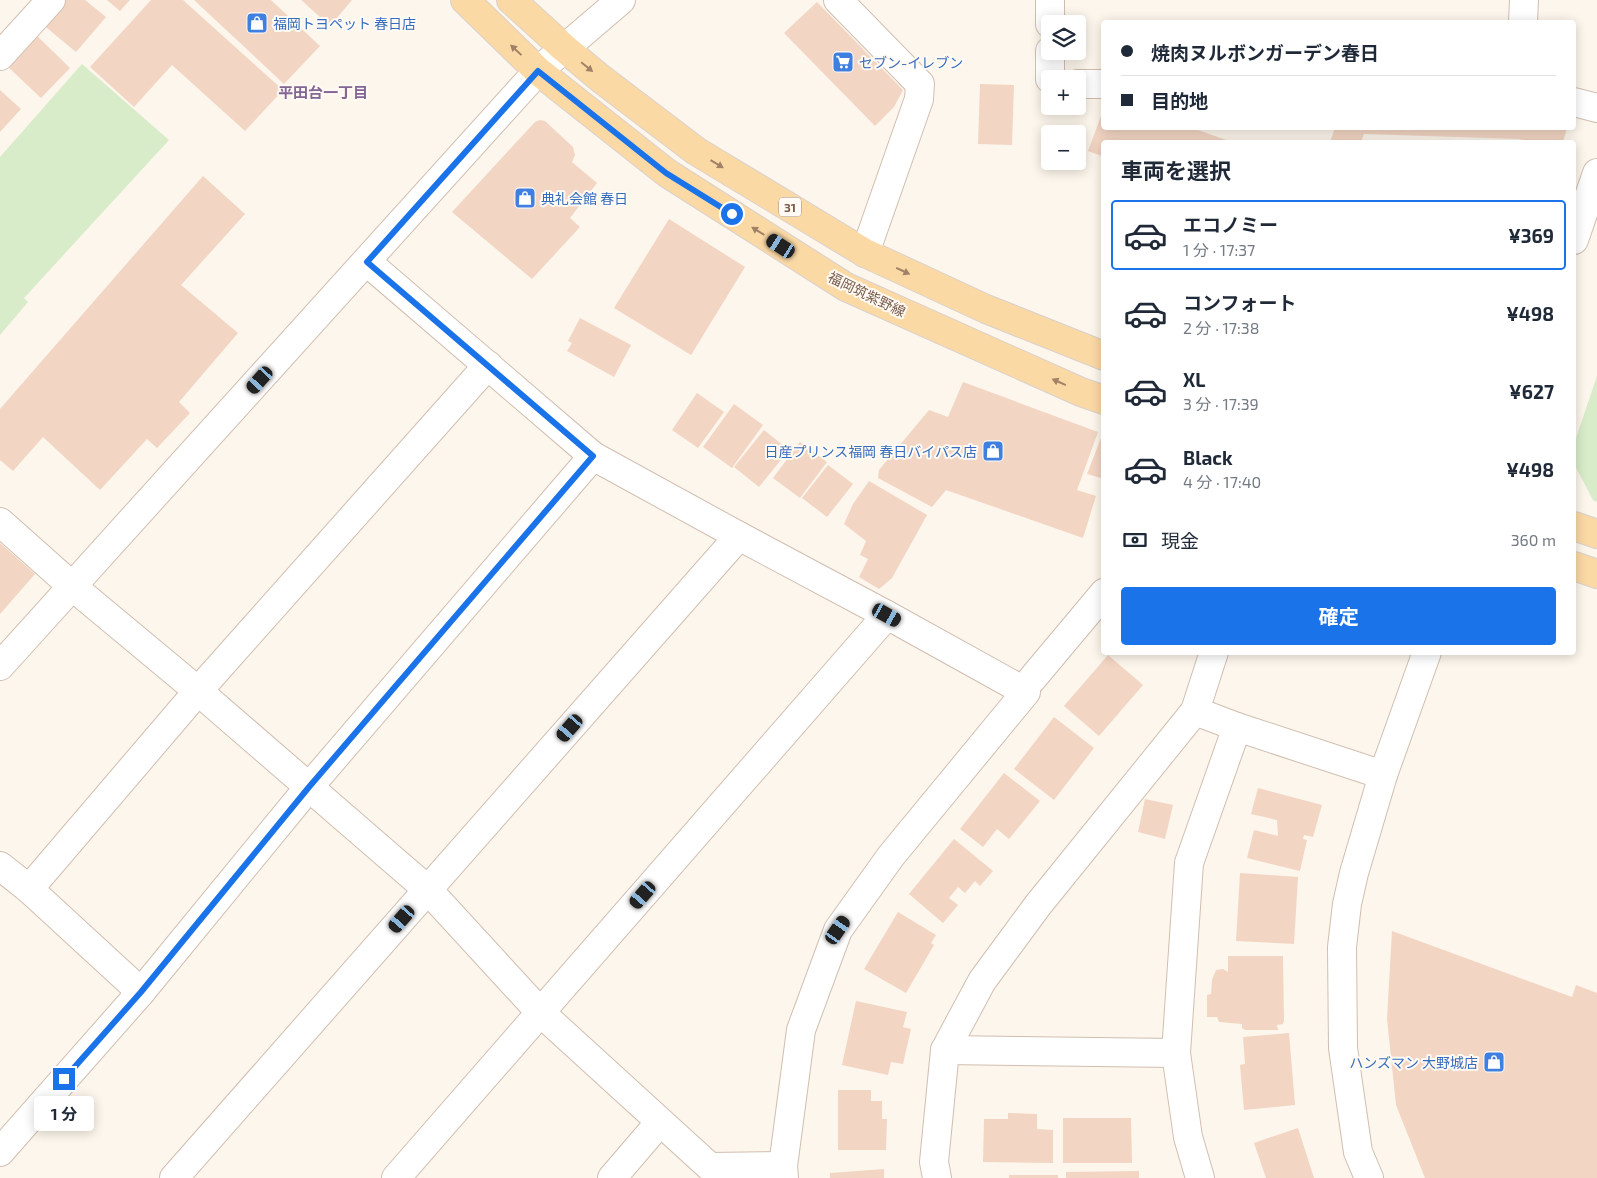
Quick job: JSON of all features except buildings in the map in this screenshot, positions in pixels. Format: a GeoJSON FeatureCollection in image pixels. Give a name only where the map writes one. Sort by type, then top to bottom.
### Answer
{"type":"FeatureCollection","features":[{"type":"Feature","properties":{"kind":"main road","name":"福岡筑紫野線"},"geometry":{"type":"LineString","coordinates":[[465,0],[538,71],[666,173],[846,287],[1081,392],[1101,399]]}},
{"type":"Feature","properties":{"kind":"main road","name":"31"},"geometry":{"type":"LineString","coordinates":[[511,0],[600,78],[696,151],[865,253],[986,309],[1101,355]]}},
{"type":"Feature","properties":{"kind":"main road"},"geometry":{"type":"LineString","coordinates":[[1576,527],[1597,534]]}},
{"type":"Feature","properties":{"kind":"main road"},"geometry":{"type":"LineString","coordinates":[[1576,567],[1597,574]]}},
{"type":"Feature","properties":{"kind":"street"},"geometry":{"type":"LineString","coordinates":[[0,56],[51,0]]}},
{"type":"Feature","properties":{"kind":"street"},"geometry":{"type":"LineString","coordinates":[[0,666],[538,71],[622,0]]}},
{"type":"Feature","properties":{"kind":"street"},"geometry":{"type":"LineString","coordinates":[[838,0],[920,84],[919,99],[865,253]]}},
{"type":"Feature","properties":{"kind":"street"},"geometry":{"type":"LineString","coordinates":[[1050,0],[1050,15]]}},
{"type":"Feature","properties":{"kind":"street"},"geometry":{"type":"LineString","coordinates":[[1524,0],[1524,20]]}},
{"type":"Feature","properties":{"kind":"street"},"geometry":{"type":"LineString","coordinates":[[1086,84],[1101,84]]}},
{"type":"Feature","properties":{"kind":"street"},"geometry":{"type":"LineString","coordinates":[[1576,103],[1597,108]]}},
{"type":"Feature","properties":{"kind":"street"},"geometry":{"type":"LineString","coordinates":[[1576,234],[1597,173]]}},
{"type":"Feature","properties":{"kind":"street"},"geometry":{"type":"LineString","coordinates":[[0,522],[73,587],[198,691],[428,890],[541,1013],[710,1168],[784,1172],[801,1030],[838,930],[890,856],[1026,692],[593,456],[367,262]]}},
{"type":"Feature","properties":{"kind":"street"},"geometry":{"type":"LineString","coordinates":[[28,889],[198,691],[488,365]]}},
{"type":"Feature","properties":{"kind":"street"},"geometry":{"type":"LineString","coordinates":[[0,1152],[141,992],[309,787],[593,456]]}},
{"type":"Feature","properties":{"kind":"street"},"geometry":{"type":"LineString","coordinates":[[174,1178],[739,536]]}},
{"type":"Feature","properties":{"kind":"street"},"geometry":{"type":"LineString","coordinates":[[1032,679],[1101,597]]}},
{"type":"Feature","properties":{"kind":"street"},"geometry":{"type":"LineString","coordinates":[[396,1178],[887,615]]}},
{"type":"Feature","properties":{"kind":"street"},"geometry":{"type":"LineString","coordinates":[[937,1178],[934,1162],[945,1050],[988,973],[1038,906],[1195,711],[1213,655]]}},
{"type":"Feature","properties":{"kind":"street"},"geometry":{"type":"LineString","coordinates":[[1368,1178],[1358,1152],[1343,1048],[1342,946],[1350,888],[1383,775],[1427,655]]}},
{"type":"Feature","properties":{"kind":"street"},"geometry":{"type":"LineString","coordinates":[[1195,711],[1237,727],[1383,775]]}},
{"type":"Feature","properties":{"kind":"street"},"geometry":{"type":"LineString","coordinates":[[1200,1178],[1188,1137],[1176,1053],[1190,863],[1237,727]]}},
{"type":"Feature","properties":{"kind":"street"},"geometry":{"type":"LineString","coordinates":[[0,866],[28,889],[141,992]]}},
{"type":"Feature","properties":{"kind":"street"},"geometry":{"type":"LineString","coordinates":[[945,1050],[1176,1053]]}},
{"type":"Feature","properties":{"kind":"street"},"geometry":{"type":"LineString","coordinates":[[612,1178],[660,1122]]}},
{"type":"Feature","properties":{"kind":"green space"},"geometry":{"type":"Polygon","coordinates":[[[82,64],[169,140],[24,298],[28,302],[0,335],[0,157],[82,64]]]}},
{"type":"Feature","properties":{"kind":"green space"},"geometry":{"type":"Polygon","coordinates":[[[1597,376],[1597,502],[1593,500],[1576,468],[1576,438],[1597,376]]]}},
{"type":"Feature","properties":{"kind":"place","name":"福岡トヨペット 春日店"},"geometry":{"type":"Point","coordinates":[257,23]}},
{"type":"Feature","properties":{"kind":"place","name":"セブン-イレブン"},"geometry":{"type":"Point","coordinates":[843,62]}},
{"type":"Feature","properties":{"kind":"place","name":"典礼会館 春日"},"geometry":{"type":"Point","coordinates":[525,198]}},
{"type":"Feature","properties":{"kind":"place","name":"日産プリンス福岡 春日バイパス店"},"geometry":{"type":"Point","coordinates":[993,451]}},
{"type":"Feature","properties":{"kind":"place","name":"ハンズマン 大野城店"},"geometry":{"type":"Point","coordinates":[1494,1062]}},
{"type":"Feature","properties":{"kind":"district","name":"平田台一丁目"},"geometry":{"type":"Point","coordinates":[323,92]}},
{"type":"Feature","properties":{"kind":"route"},"geometry":{"type":"LineString","coordinates":[[64,1079],[141,992],[309,787],[593,456],[367,262],[538,71],[577,100],[666,173],[732,214]]}}]}
